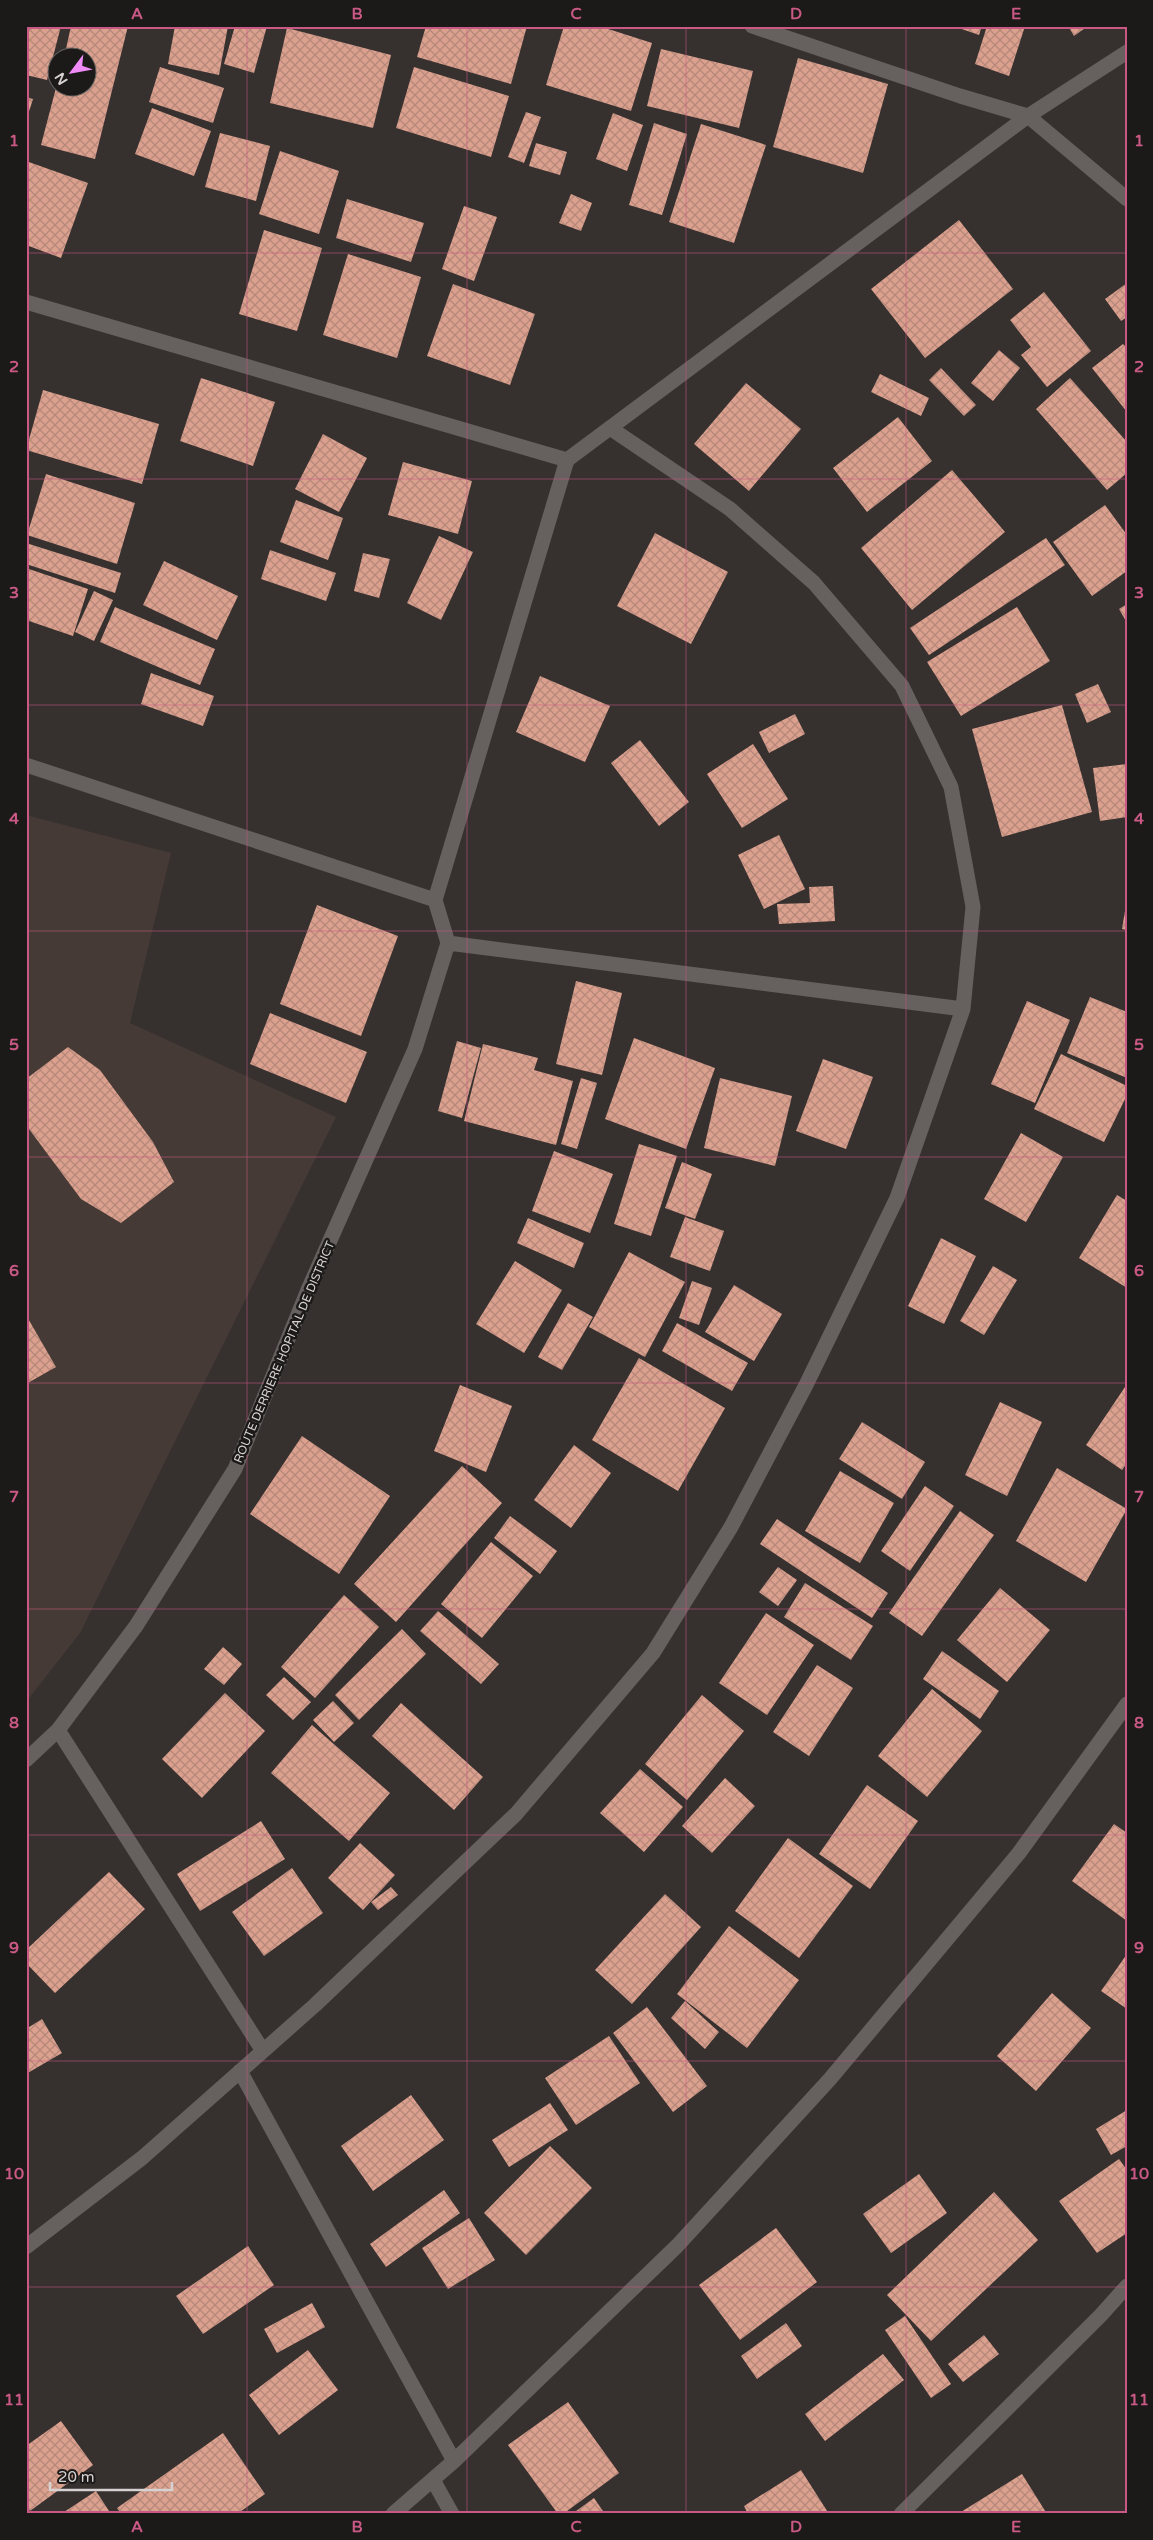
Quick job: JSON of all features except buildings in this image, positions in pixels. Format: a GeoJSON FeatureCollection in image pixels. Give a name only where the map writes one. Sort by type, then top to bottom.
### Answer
{"type":"FeatureCollection","features":[{"type":"Feature","properties":{"kind":"street"},"geometry":{"type":"LineString","coordinates":[[752,26],[960,96],[1028,116],[1127,199]]}},
{"type":"Feature","properties":{"kind":"street"},"geometry":{"type":"LineString","coordinates":[[963,1009],[448,943],[436,900],[567,460],[1028,116],[1127,52]]}},
{"type":"Feature","properties":{"kind":"street"},"geometry":{"type":"LineString","coordinates":[[26,302],[567,460]]}},
{"type":"Feature","properties":{"kind":"street"},"geometry":{"type":"LineString","coordinates":[[26,2248],[142,2158],[315,2005],[516,1814],[653,1653],[732,1527],[806,1385],[897,1198],[963,1009],[974,907],[951,787],[902,686],[814,583],[730,509],[610,428]]}},
{"type":"Feature","properties":{"kind":"street"},"geometry":{"type":"LineString","coordinates":[[26,765],[436,900]]}},
{"type":"Feature","properties":{"kind":"street","name":"ROUTE DERRIERE HOPITAL DE DISTRICT"},"geometry":{"type":"LineString","coordinates":[[26,1760],[58,1730],[136,1626],[235,1469],[308,1290],[415,1049],[448,943]]}},
{"type":"Feature","properties":{"kind":"street"},"geometry":{"type":"LineString","coordinates":[[393,2514],[454,2461],[677,2246],[830,2079],[1019,1853],[1127,1704]]}},
{"type":"Feature","properties":{"kind":"street"},"geometry":{"type":"LineString","coordinates":[[58,1730],[263,2051]]}},
{"type":"Feature","properties":{"kind":"street"},"geometry":{"type":"LineString","coordinates":[[240,2071],[454,2461]]}},
{"type":"Feature","properties":{"kind":"street"},"geometry":{"type":"LineString","coordinates":[[901,2514],[1094,2322],[1127,2286]]}},
{"type":"Feature","properties":{"kind":"street"},"geometry":{"type":"LineString","coordinates":[[433,2480],[452,2514]]}},
{"type":"Feature","properties":{"kind":"shaded area"},"geometry":{"type":"Polygon","coordinates":[[[26,815],[171,853],[130,1023],[336,1117],[80,1633],[26,1702],[26,815]]]}}]}
